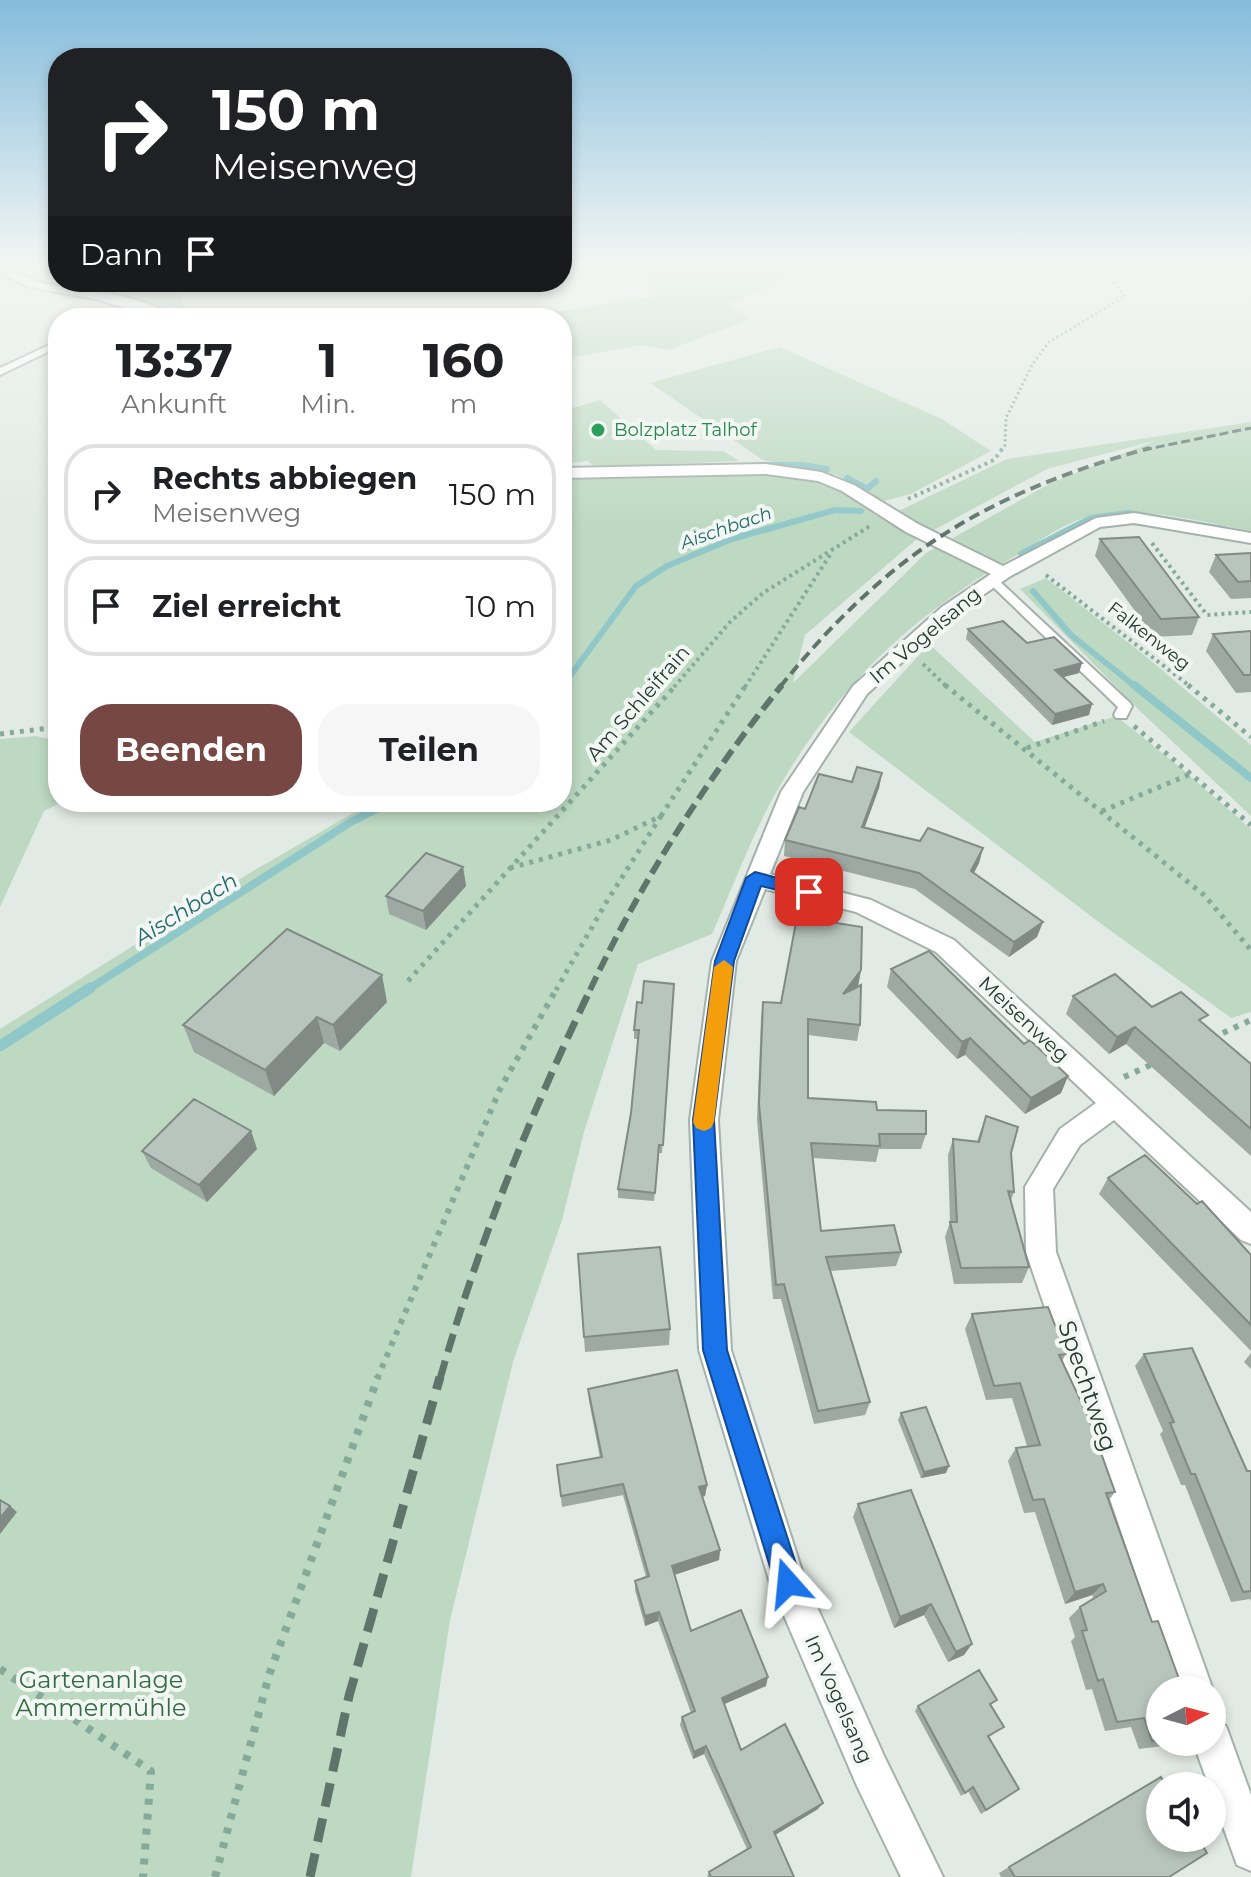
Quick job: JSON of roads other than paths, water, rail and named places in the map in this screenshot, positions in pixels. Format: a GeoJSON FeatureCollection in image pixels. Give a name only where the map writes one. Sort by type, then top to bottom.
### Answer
{"type":"FeatureCollection","features":[{"type":"Feature","properties":{"kind":"street"},"geometry":{"type":"LineString","coordinates":[[572,473],[785,471],[839,484],[997,576]]}},
{"type":"Feature","properties":{"kind":"street","name":"Im Vogelsang"},"geometry":{"type":"LineString","coordinates":[[923,1877],[871,1772],[788,1583],[715,1350],[704,1120],[724,961],[792,792],[860,690],[906,646],[997,576],[1096,523],[1134,518],[1251,538]]}},
{"type":"Feature","properties":{"kind":"street","name":"Meisenweg"},"geometry":{"type":"LineString","coordinates":[[755,878],[863,906],[945,946],[1251,1231]]}},
{"type":"Feature","properties":{"kind":"street","name":"Spechtweg"},"geometry":{"type":"LineString","coordinates":[[1107,1096],[1070,1137],[1039,1187],[1041,1252],[1189,1676]]}},
{"type":"Feature","properties":{"kind":"street"},"geometry":{"type":"LineString","coordinates":[[1218,1756],[1251,1851]]}},
{"type":"Feature","properties":{"kind":"lane"},"geometry":{"type":"LineString","coordinates":[[0,372],[40,353]]}},
{"type":"Feature","properties":{"kind":"lane"},"geometry":{"type":"LineString","coordinates":[[997,576],[1125,706],[1121,715]]}},
{"type":"Feature","properties":{"kind":"waterway"},"geometry":{"type":"LineString","coordinates":[[759,465],[802,465],[827,469]]}},
{"type":"Feature","properties":{"kind":"waterway"},"geometry":{"type":"LineString","coordinates":[[847,478],[867,489],[876,481]]}},
{"type":"Feature","properties":{"kind":"waterway","name":"Aischbach"},"geometry":{"type":"LineString","coordinates":[[572,673],[636,586],[667,566],[732,539],[835,510],[861,511]]}},
{"type":"Feature","properties":{"kind":"waterway"},"geometry":{"type":"LineString","coordinates":[[1021,554],[1091,518],[1128,513],[1224,529]]}},
{"type":"Feature","properties":{"kind":"waterway","name":"Aischbach"},"geometry":{"type":"LineString","coordinates":[[1033,591],[1071,635],[1136,687]]}},
{"type":"Feature","properties":{"kind":"waterway","name":"Aischbach"},"geometry":{"type":"LineString","coordinates":[[1134,685],[1251,778]]}},
{"type":"Feature","properties":{"kind":"waterway","name":"Aischbach"},"geometry":{"type":"LineString","coordinates":[[87,990],[370,812]]}},
{"type":"Feature","properties":{"kind":"waterway","name":"Aischbach"},"geometry":{"type":"LineString","coordinates":[[0,1046],[90,988]]}},
{"type":"Feature","properties":{"kind":"railway"},"geometry":{"type":"LineString","coordinates":[[1144,450],[1251,428]]}},
{"type":"Feature","properties":{"kind":"railway"},"geometry":{"type":"LineString","coordinates":[[1144,450],[1150,448]]}},
{"type":"Feature","properties":{"kind":"railway"},"geometry":{"type":"LineString","coordinates":[[780,687],[860,600],[944,534],[989,508],[1038,486],[1144,450]]}},
{"type":"Feature","properties":{"kind":"railway"},"geometry":{"type":"LineString","coordinates":[[591,988],[631,910],[677,832],[754,720],[782,685]]}},
{"type":"Feature","properties":{"kind":"railway"},"geometry":{"type":"LineString","coordinates":[[440,1379],[488,1229],[547,1084],[591,988]]}},
{"type":"Feature","properties":{"kind":"railway"},"geometry":{"type":"LineString","coordinates":[[310,1877],[349,1696],[440,1377]]}},
{"type":"Feature","properties":{"kind":"place","name":"Bolzplatz Talhof"},"geometry":{"type":"Point","coordinates":[598,430]}},
{"type":"Feature","properties":{"kind":"park label","name":"Gartenanlage Ammermühle"},"geometry":{"type":"Point","coordinates":[101,1693]}}]}
